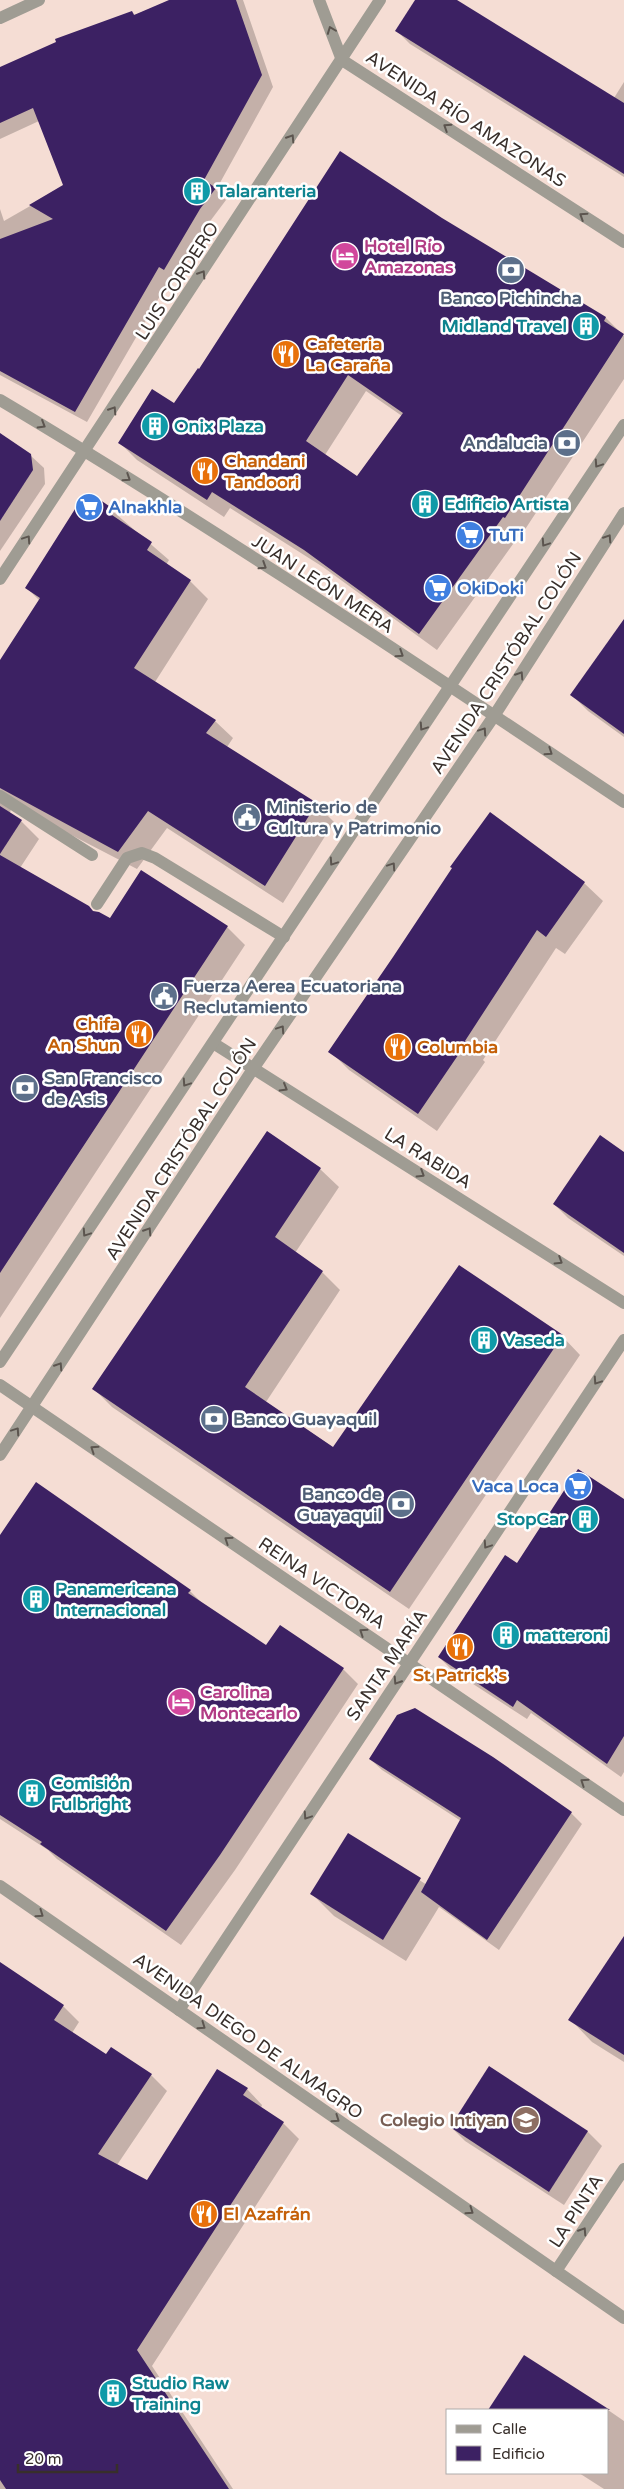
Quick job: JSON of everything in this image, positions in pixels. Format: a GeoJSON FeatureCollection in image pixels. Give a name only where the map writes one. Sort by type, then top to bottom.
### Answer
{"type":"FeatureCollection","features":[{"type":"Feature","properties":{"kind":"street"},"geometry":{"type":"LineString","coordinates":[[0,18],[39,0]]}},
{"type":"Feature","properties":{"kind":"street","name":"AVENIDA RÍO AMAZONAS"},"geometry":{"type":"LineString","coordinates":[[319,0],[342,60],[624,242]]}},
{"type":"Feature","properties":{"kind":"street","name":"LUIS CORDERO"},"geometry":{"type":"LineString","coordinates":[[0,579],[86,451],[380,0]]}},
{"type":"Feature","properties":{"kind":"street","name":"JUAN LEÓN MERA"},"geometry":{"type":"LineString","coordinates":[[0,400],[86,451],[450,686],[624,802]]}},
{"type":"Feature","properties":{"kind":"street","name":"AVENIDA CRISTÓBAL COLÓN"},"geometry":{"type":"LineString","coordinates":[[0,1362],[624,426]]}},
{"type":"Feature","properties":{"kind":"street","name":"AVENIDA CRISTÓBAL COLÓN"},"geometry":{"type":"LineString","coordinates":[[0,1455],[254,1069],[494,716],[624,513]]}},
{"type":"Feature","properties":{"kind":"street"},"geometry":{"type":"LineString","coordinates":[[0,796],[92,855]]}},
{"type":"Feature","properties":{"kind":"street"},"geometry":{"type":"LineString","coordinates":[[97,904],[127,858],[142,853],[155,858],[284,937]]}},
{"type":"Feature","properties":{"kind":"street","name":"LA RABIDA"},"geometry":{"type":"LineString","coordinates":[[213,1043],[624,1304]]}},
{"type":"Feature","properties":{"kind":"street","name":"SANTA MARÍA"},"geometry":{"type":"LineString","coordinates":[[179,2010],[624,1340]]}},
{"type":"Feature","properties":{"kind":"street","name":"REINA VICTORIA"},"geometry":{"type":"LineString","coordinates":[[0,1385],[624,1810]]}},
{"type":"Feature","properties":{"kind":"street","name":"AVENIDA DIEGO DE ALMAGRO"},"geometry":{"type":"LineString","coordinates":[[0,1886],[624,2318]]}},
{"type":"Feature","properties":{"kind":"street","name":"LA PINTA"},"geometry":{"type":"LineString","coordinates":[[556,2271],[624,2169]]}},
{"type":"Feature","properties":{"kind":"building"},"geometry":{"type":"Polygon","coordinates":[[[169,0],[236,0],[262,75],[204,180],[216,188],[200,209],[164,270],[159,267],[75,412],[0,371],[0,239],[53,219],[29,205],[63,185],[33,108],[0,123],[0,67],[56,42],[55,39],[132,11],[134,15],[169,0]]]}},
{"type":"Feature","properties":{"kind":"building"},"geometry":{"type":"Polygon","coordinates":[[[415,0],[457,0],[624,103],[624,174],[395,31],[415,0]]]}},
{"type":"Feature","properties":{"kind":"building"},"geometry":{"type":"Polygon","coordinates":[[[340,151],[442,218],[606,317],[604,321],[624,334],[505,518],[503,517],[419,634],[304,550],[212,492],[207,500],[118,443],[152,389],[174,403],[199,369],[340,151]],[[348,375],[306,441],[357,476],[403,413],[348,375]]]}},
{"type":"Feature","properties":{"kind":"building"},"geometry":{"type":"Polygon","coordinates":[[[0,433],[31,454],[33,470],[0,521],[0,433]]]}},
{"type":"Feature","properties":{"kind":"building"},"geometry":{"type":"Polygon","coordinates":[[[93,495],[109,506],[106,511],[152,542],[147,550],[191,580],[134,668],[216,720],[206,733],[317,803],[265,886],[148,811],[118,852],[0,788],[0,660],[40,598],[25,588],[82,498],[93,495]]]}},
{"type":"Feature","properties":{"kind":"building"},"geometry":{"type":"Polygon","coordinates":[[[624,619],[624,734],[570,695],[624,619]]]}},
{"type":"Feature","properties":{"kind":"building"},"geometry":{"type":"Polygon","coordinates":[[[0,806],[22,820],[0,854],[0,806]]]}},
{"type":"Feature","properties":{"kind":"building"},"geometry":{"type":"Polygon","coordinates":[[[490,812],[585,882],[546,937],[537,930],[465,1041],[467,1042],[418,1114],[328,1052],[452,868],[450,867],[490,812]]]}},
{"type":"Feature","properties":{"kind":"building"},"geometry":{"type":"Polygon","coordinates":[[[0,855],[89,906],[93,911],[110,918],[141,870],[228,926],[0,1273],[0,855]]]}},
{"type":"Feature","properties":{"kind":"building"},"geometry":{"type":"Polygon","coordinates":[[[267,1131],[321,1168],[275,1237],[323,1271],[245,1387],[333,1447],[459,1265],[563,1335],[390,1592],[92,1389],[267,1131]]]}},
{"type":"Feature","properties":{"kind":"building"},"geometry":{"type":"Polygon","coordinates":[[[600,1135],[624,1152],[624,1253],[553,1204],[600,1135]]]}},
{"type":"Feature","properties":{"kind":"building"},"geometry":{"type":"Polygon","coordinates":[[[578,1469],[624,1499],[624,1736],[607,1764],[517,1700],[513,1707],[438,1657],[505,1555],[517,1563],[578,1469]]]}},
{"type":"Feature","properties":{"kind":"building"},"geometry":{"type":"Polygon","coordinates":[[[36,1482],[191,1590],[188,1593],[266,1645],[280,1625],[344,1668],[220,1855],[166,1931],[40,1844],[42,1842],[0,1815],[0,1535],[36,1482]]]}},
{"type":"Feature","properties":{"kind":"building"},"geometry":{"type":"Polygon","coordinates":[[[415,1708],[493,1757],[572,1812],[487,1940],[421,1892],[461,1818],[369,1759],[397,1715],[415,1708]]]}},
{"type":"Feature","properties":{"kind":"building"},"geometry":{"type":"Polygon","coordinates":[[[348,1833],[421,1878],[383,1940],[310,1894],[348,1833]]]}},
{"type":"Feature","properties":{"kind":"building"},"geometry":{"type":"Polygon","coordinates":[[[624,1936],[624,2055],[568,2020],[624,1936]]]}},
{"type":"Feature","properties":{"kind":"building"},"geometry":{"type":"Polygon","coordinates":[[[0,1962],[64,2005],[54,2020],[106,2054],[111,2047],[152,2074],[98,2154],[147,2180],[217,2069],[248,2088],[243,2095],[284,2122],[137,2350],[229,2489],[6,2489],[0,2480],[0,1962]]]}},
{"type":"Feature","properties":{"kind":"building","name":"Colegio Intiyan"},"geometry":{"type":"Polygon","coordinates":[[[489,2066],[588,2131],[549,2192],[450,2127],[489,2066]]]}},
{"type":"Feature","properties":{"kind":"building"},"geometry":{"type":"Polygon","coordinates":[[[524,2355],[608,2409],[489,2409],[524,2355]]]}},
{"type":"Feature","properties":{"kind":"place","name":"Talaranteria"},"geometry":{"type":"Point","coordinates":[197,191]}},
{"type":"Feature","properties":{"kind":"place","name":"Hotel Río Amazonas"},"geometry":{"type":"Point","coordinates":[345,256]}},
{"type":"Feature","properties":{"kind":"place","name":"Banco Pichincha"},"geometry":{"type":"Point","coordinates":[511,270]}},
{"type":"Feature","properties":{"kind":"place","name":"Midland Travel"},"geometry":{"type":"Point","coordinates":[586,326]}},
{"type":"Feature","properties":{"kind":"place","name":"Cafeteria La Caraña"},"geometry":{"type":"Point","coordinates":[286,354]}},
{"type":"Feature","properties":{"kind":"place","name":"Onix Plaza"},"geometry":{"type":"Point","coordinates":[155,426]}},
{"type":"Feature","properties":{"kind":"place","name":"Andalucia"},"geometry":{"type":"Point","coordinates":[567,443]}},
{"type":"Feature","properties":{"kind":"place","name":"Chandani Tandoori"},"geometry":{"type":"Point","coordinates":[205,471]}},
{"type":"Feature","properties":{"kind":"place","name":"Edificio Artista"},"geometry":{"type":"Point","coordinates":[425,504]}},
{"type":"Feature","properties":{"kind":"place","name":"Alnakhla"},"geometry":{"type":"Point","coordinates":[89,507]}},
{"type":"Feature","properties":{"kind":"place","name":"TuTi"},"geometry":{"type":"Point","coordinates":[470,535]}},
{"type":"Feature","properties":{"kind":"place","name":"OkiDoki"},"geometry":{"type":"Point","coordinates":[438,588]}},
{"type":"Feature","properties":{"kind":"place","name":"Ministerio de Cultura y Patrimonio"},"geometry":{"type":"Point","coordinates":[247,817]}},
{"type":"Feature","properties":{"kind":"place","name":"Fuerza Aerea Ecuatoriana Reclutamiento"},"geometry":{"type":"Point","coordinates":[164,996]}},
{"type":"Feature","properties":{"kind":"place","name":"Chifa An Shun"},"geometry":{"type":"Point","coordinates":[139,1034]}},
{"type":"Feature","properties":{"kind":"place","name":"Columbia"},"geometry":{"type":"Point","coordinates":[398,1047]}},
{"type":"Feature","properties":{"kind":"place","name":"San Francisco de Asis"},"geometry":{"type":"Point","coordinates":[25,1088]}},
{"type":"Feature","properties":{"kind":"place","name":"Vaseda"},"geometry":{"type":"Point","coordinates":[484,1340]}},
{"type":"Feature","properties":{"kind":"place","name":"Banco Guayaquil"},"geometry":{"type":"Point","coordinates":[214,1419]}},
{"type":"Feature","properties":{"kind":"place","name":"Vaca Loca"},"geometry":{"type":"Point","coordinates":[578,1486]}},
{"type":"Feature","properties":{"kind":"place","name":"Banco de Guayaquil"},"geometry":{"type":"Point","coordinates":[401,1504]}},
{"type":"Feature","properties":{"kind":"place","name":"StopCar"},"geometry":{"type":"Point","coordinates":[585,1519]}},
{"type":"Feature","properties":{"kind":"place","name":"Panamericana Internacional"},"geometry":{"type":"Point","coordinates":[36,1599]}},
{"type":"Feature","properties":{"kind":"place","name":"matteroni"},"geometry":{"type":"Point","coordinates":[506,1635]}},
{"type":"Feature","properties":{"kind":"place","name":"St Patrick's"},"geometry":{"type":"Point","coordinates":[460,1647]}},
{"type":"Feature","properties":{"kind":"place","name":"Carolina Montecarlo"},"geometry":{"type":"Point","coordinates":[181,1702]}},
{"type":"Feature","properties":{"kind":"place","name":"Comisión Fulbright"},"geometry":{"type":"Point","coordinates":[32,1793]}},
{"type":"Feature","properties":{"kind":"place","name":"Colegio Intiyan"},"geometry":{"type":"Point","coordinates":[526,2120]}},
{"type":"Feature","properties":{"kind":"place","name":"El Azafrán"},"geometry":{"type":"Point","coordinates":[204,2214]}},
{"type":"Feature","properties":{"kind":"place","name":"Studio Raw Training"},"geometry":{"type":"Point","coordinates":[113,2393]}}]}
